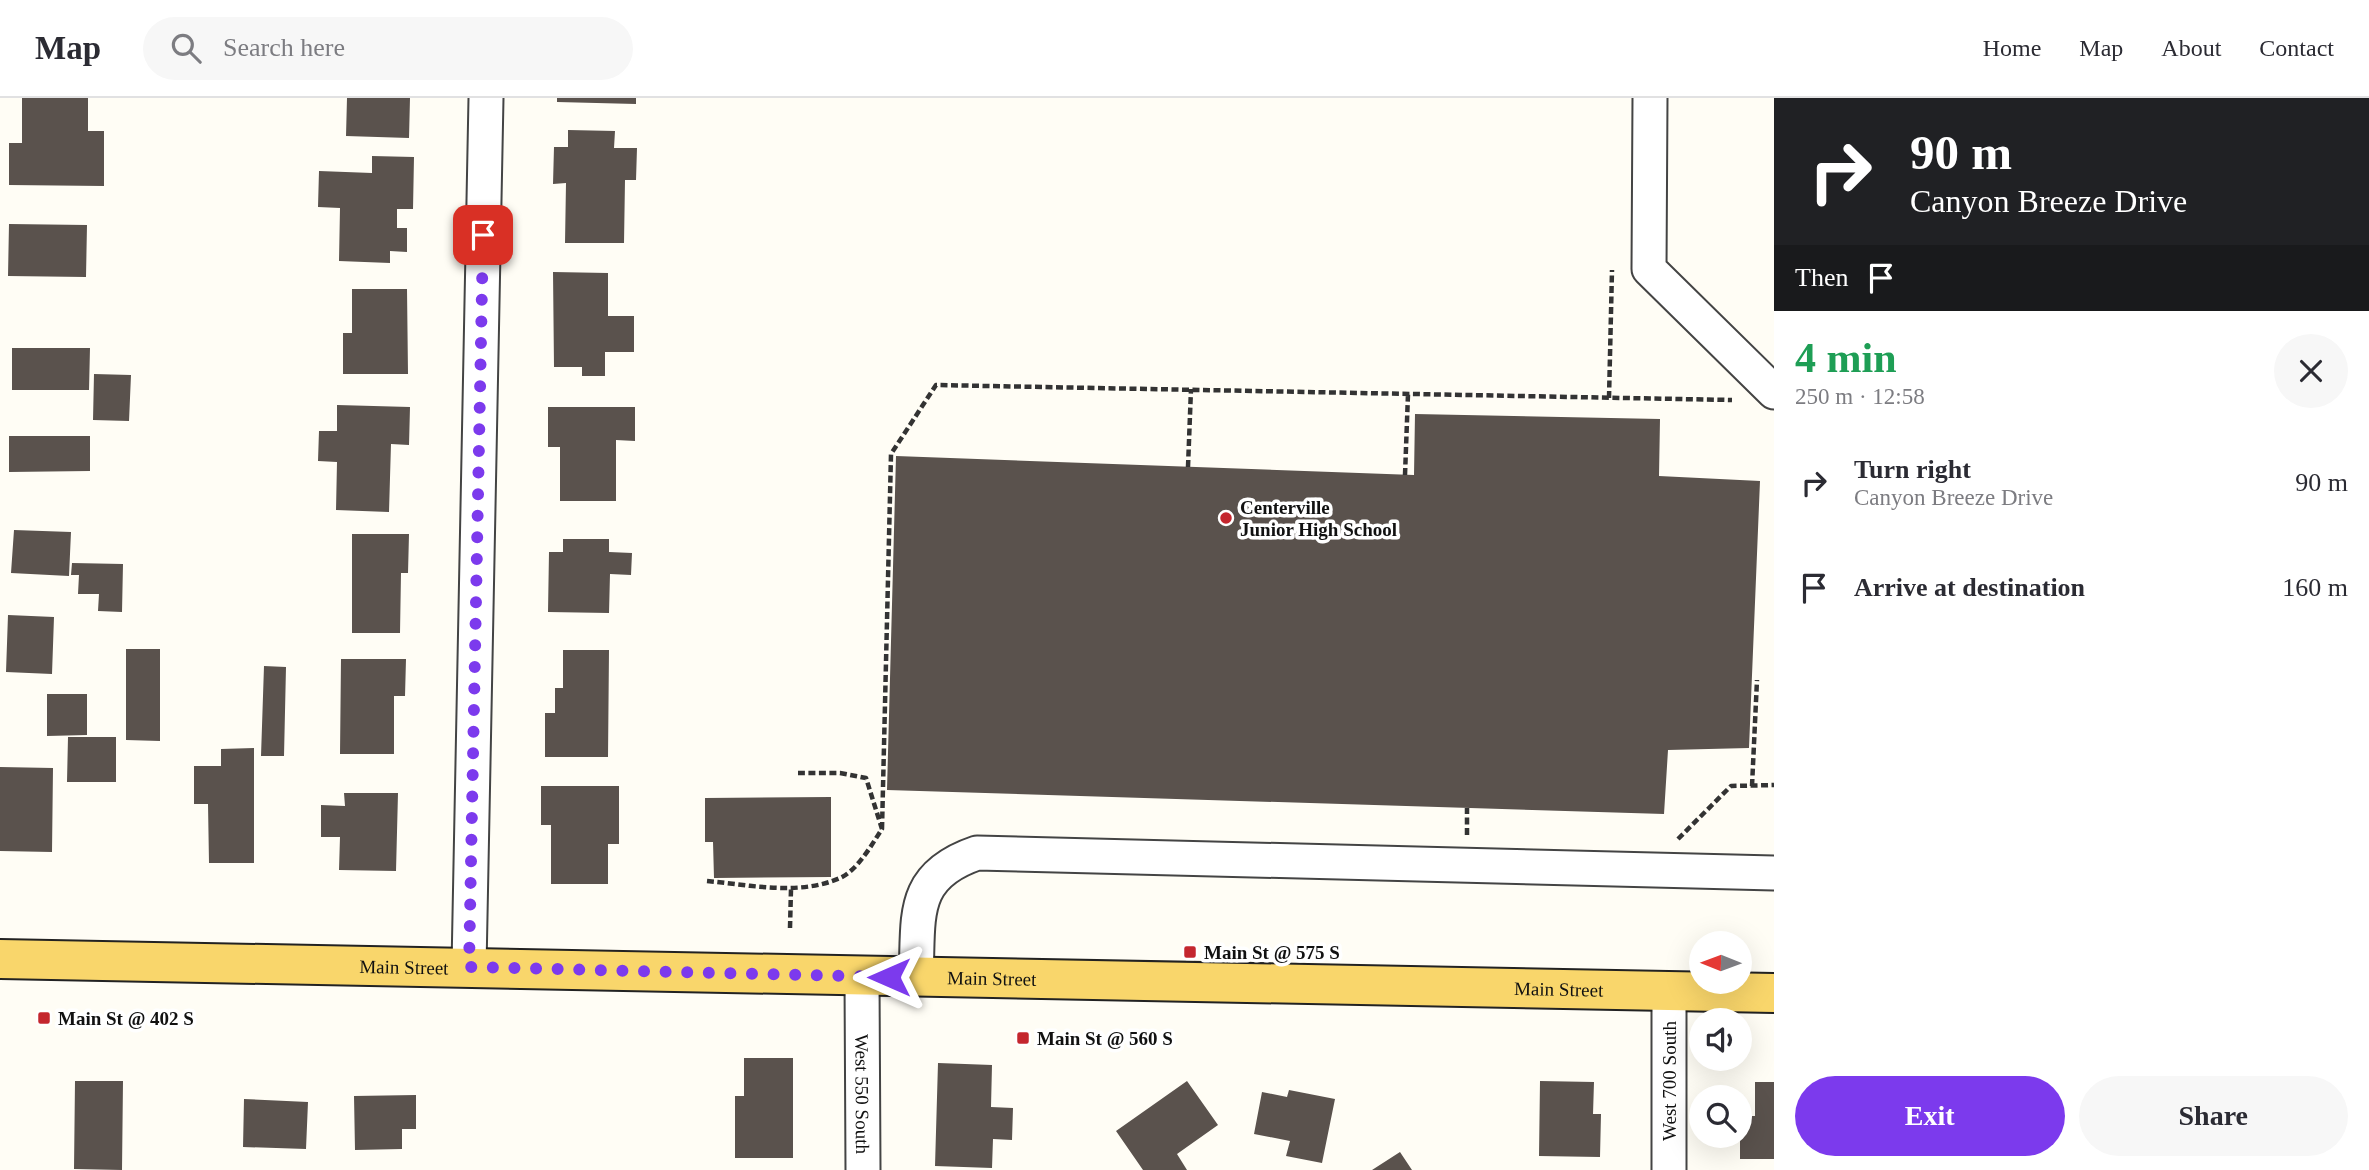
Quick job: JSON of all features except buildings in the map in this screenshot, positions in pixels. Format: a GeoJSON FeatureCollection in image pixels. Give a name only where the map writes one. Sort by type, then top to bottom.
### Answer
{"type":"FeatureCollection","features":[{"type":"Feature","properties":{"kind":"main road","name":"Main Street"},"geometry":{"type":"LineString","coordinates":[[0,959],[1774,993]]}},
{"type":"Feature","properties":{"kind":"street"},"geometry":{"type":"LineString","coordinates":[[469,967],[486,98]]}},
{"type":"Feature","properties":{"kind":"street"},"geometry":{"type":"LineString","coordinates":[[1650,98],[1649,269],[1774,392]]}},
{"type":"Feature","properties":{"kind":"street"},"geometry":{"type":"LineString","coordinates":[[916,977],[919,904],[936,876],[952,862],[977,853],[1774,873]]}},
{"type":"Feature","properties":{"kind":"street","name":"West 550 South"},"geometry":{"type":"LineString","coordinates":[[862,977],[863,1170]]}},
{"type":"Feature","properties":{"kind":"street","name":"West 700 South"},"geometry":{"type":"LineString","coordinates":[[1669,992],[1669,1170]]}},
{"type":"Feature","properties":{"kind":"path"},"geometry":{"type":"LineString","coordinates":[[1609,398],[1612,270]]}},
{"type":"Feature","properties":{"kind":"path"},"geometry":{"type":"LineString","coordinates":[[707,881],[791,889],[842,877],[865,854],[882,829],[891,454],[936,385],[1732,400]]}},
{"type":"Feature","properties":{"kind":"path"},"geometry":{"type":"LineString","coordinates":[[1188,467],[1191,389]]}},
{"type":"Feature","properties":{"kind":"path"},"geometry":{"type":"LineString","coordinates":[[1405,475],[1408,394]]}},
{"type":"Feature","properties":{"kind":"path"},"geometry":{"type":"LineString","coordinates":[[1752,786],[1757,680]]}},
{"type":"Feature","properties":{"kind":"path"},"geometry":{"type":"LineString","coordinates":[[798,772],[840,773],[866,778],[882,829]]}},
{"type":"Feature","properties":{"kind":"path"},"geometry":{"type":"LineString","coordinates":[[1670,848],[1731,786],[1774,785]]}},
{"type":"Feature","properties":{"kind":"path"},"geometry":{"type":"LineString","coordinates":[[1467,808],[1467,843]]}},
{"type":"Feature","properties":{"kind":"path"},"geometry":{"type":"LineString","coordinates":[[790,928],[791,889]]}},
{"type":"Feature","properties":{"kind":"place","name":"Centerville Junior High School"},"geometry":{"type":"Point","coordinates":[1226,518]}},
{"type":"Feature","properties":{"kind":"place","name":"Main St @ 575 S"},"geometry":{"type":"Point","coordinates":[1190,952]}},
{"type":"Feature","properties":{"kind":"place","name":"Main St @ 402 S"},"geometry":{"type":"Point","coordinates":[44,1018]}},
{"type":"Feature","properties":{"kind":"place","name":"Main St @ 560 S"},"geometry":{"type":"Point","coordinates":[1023,1038]}},
{"type":"Feature","properties":{"kind":"route"},"geometry":{"type":"LineString","coordinates":[[483,235],[469,967],[889,977]]}}]}
